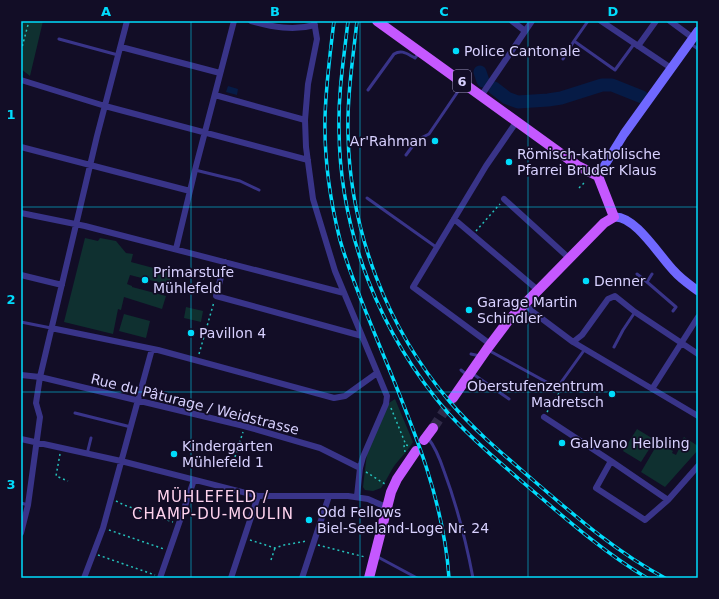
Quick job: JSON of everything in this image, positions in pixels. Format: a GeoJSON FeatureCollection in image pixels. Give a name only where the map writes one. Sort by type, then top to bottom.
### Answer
{"type":"FeatureCollection","features":[{"type":"Feature","properties":{"kind":"main road","name":"6"},"geometry":{"type":"LineString","coordinates":[[378,21],[578,166],[598,176]]}},
{"type":"Feature","properties":{"kind":"main road"},"geometry":{"type":"LineString","coordinates":[[614,217],[598,176],[624,134],[693,37]]}},
{"type":"Feature","properties":{"kind":"main road"},"geometry":{"type":"LineString","coordinates":[[453,398],[467,373],[508,321],[604,223],[614,217],[622,217],[634,224],[664,264],[698,291]]}},
{"type":"Feature","properties":{"kind":"main road"},"geometry":{"type":"LineString","coordinates":[[425,438],[432,428]]}},
{"type":"Feature","properties":{"kind":"main road"},"geometry":{"type":"LineString","coordinates":[[369,578],[372,557],[393,487],[414,450]]}},
{"type":"Feature","properties":{"kind":"street"},"geometry":{"type":"LineString","coordinates":[[21,534],[28,505],[40,416],[36,402],[40,377],[90,164],[127,21]]}},
{"type":"Feature","properties":{"kind":"street"},"geometry":{"type":"LineString","coordinates":[[176,249],[234,21]]}},
{"type":"Feature","properties":{"kind":"street"},"geometry":{"type":"LineString","coordinates":[[251,21],[290,29],[303,28],[315,23],[317,39],[308,84],[305,120],[308,160],[315,207],[330,257],[386,394],[386,401],[367,445],[357,496]]}},
{"type":"Feature","properties":{"kind":"street"},"geometry":{"type":"LineString","coordinates":[[512,21],[525,30]]}},
{"type":"Feature","properties":{"kind":"street"},"geometry":{"type":"LineString","coordinates":[[481,96],[532,21]]}},
{"type":"Feature","properties":{"kind":"street"},"geometry":{"type":"LineString","coordinates":[[601,21],[671,68]]}},
{"type":"Feature","properties":{"kind":"street"},"geometry":{"type":"LineString","coordinates":[[636,45],[656,21]]}},
{"type":"Feature","properties":{"kind":"street"},"geometry":{"type":"LineString","coordinates":[[670,21],[693,37]]}},
{"type":"Feature","properties":{"kind":"street"},"geometry":{"type":"LineString","coordinates":[[121,47],[220,73]]}},
{"type":"Feature","properties":{"kind":"street"},"geometry":{"type":"LineString","coordinates":[[21,80],[105,106],[308,160]]}},
{"type":"Feature","properties":{"kind":"street"},"geometry":{"type":"LineString","coordinates":[[215,95],[305,120]]}},
{"type":"Feature","properties":{"kind":"street"},"geometry":{"type":"LineString","coordinates":[[483,351],[413,287],[486,166],[517,122]]}},
{"type":"Feature","properties":{"kind":"street"},"geometry":{"type":"LineString","coordinates":[[21,147],[190,190]]}},
{"type":"Feature","properties":{"kind":"street"},"geometry":{"type":"LineString","coordinates":[[504,199],[570,259]]}},
{"type":"Feature","properties":{"kind":"street"},"geometry":{"type":"LineString","coordinates":[[21,212],[77,224],[344,293]]}},
{"type":"Feature","properties":{"kind":"street"},"geometry":{"type":"LineString","coordinates":[[454,219],[539,291]]}},
{"type":"Feature","properties":{"kind":"street"},"geometry":{"type":"LineString","coordinates":[[225,262],[216,296],[362,336]]}},
{"type":"Feature","properties":{"kind":"street"},"geometry":{"type":"LineString","coordinates":[[21,275],[62,284]]}},
{"type":"Feature","properties":{"kind":"street"},"geometry":{"type":"LineString","coordinates":[[572,344],[582,335],[605,302],[611,297],[618,298],[635,312],[698,354]]}},
{"type":"Feature","properties":{"kind":"street"},"geometry":{"type":"LineString","coordinates":[[525,304],[572,344],[585,349],[698,416]]}},
{"type":"Feature","properties":{"kind":"street"},"geometry":{"type":"LineString","coordinates":[[652,389],[698,317]]}},
{"type":"Feature","properties":{"kind":"street"},"geometry":{"type":"LineString","coordinates":[[51,328],[152,348],[337,398],[346,396],[377,373]]}},
{"type":"Feature","properties":{"kind":"street"},"geometry":{"type":"LineString","coordinates":[[572,344],[582,340],[588,334]]}},
{"type":"Feature","properties":{"kind":"street"},"geometry":{"type":"LineString","coordinates":[[84,578],[103,528],[152,348]]}},
{"type":"Feature","properties":{"kind":"street","name":"Rue du Pâturage / Weidstrasse"},"geometry":{"type":"LineString","coordinates":[[21,375],[40,377],[244,426],[320,448],[362,469]]}},
{"type":"Feature","properties":{"kind":"street"},"geometry":{"type":"LineString","coordinates":[[544,417],[668,500]]}},
{"type":"Feature","properties":{"kind":"street"},"geometry":{"type":"LineString","coordinates":[[21,440],[121,461],[258,496],[357,496],[386,507]]}},
{"type":"Feature","properties":{"kind":"street"},"geometry":{"type":"LineString","coordinates":[[611,461],[596,488],[645,520],[668,500],[698,466]]}},
{"type":"Feature","properties":{"kind":"street"},"geometry":{"type":"LineString","coordinates":[[160,577],[194,480]]}},
{"type":"Feature","properties":{"kind":"street"},"geometry":{"type":"LineString","coordinates":[[231,578],[258,496]]}},
{"type":"Feature","properties":{"kind":"street"},"geometry":{"type":"LineString","coordinates":[[302,578],[316,542],[329,496]]}},
{"type":"Feature","properties":{"kind":"lane"},"geometry":{"type":"LineString","coordinates":[[563,59],[588,21]]}},
{"type":"Feature","properties":{"kind":"lane"},"geometry":{"type":"LineString","coordinates":[[693,37],[698,49]]}},
{"type":"Feature","properties":{"kind":"lane"},"geometry":{"type":"LineString","coordinates":[[59,39],[119,55]]}},
{"type":"Feature","properties":{"kind":"lane"},"geometry":{"type":"LineString","coordinates":[[574,41],[615,70],[636,45]]}},
{"type":"Feature","properties":{"kind":"lane"},"geometry":{"type":"LineString","coordinates":[[368,90],[394,54],[403,52],[415,58],[420,52]]}},
{"type":"Feature","properties":{"kind":"lane"},"geometry":{"type":"LineString","coordinates":[[406,156],[416,140],[431,131],[464,83]]}},
{"type":"Feature","properties":{"kind":"lane"},"geometry":{"type":"LineString","coordinates":[[195,170],[240,181],[259,190]]}},
{"type":"Feature","properties":{"kind":"lane"},"geometry":{"type":"LineString","coordinates":[[367,198],[436,247]]}},
{"type":"Feature","properties":{"kind":"lane"},"geometry":{"type":"LineString","coordinates":[[637,274],[676,307],[673,312]]}},
{"type":"Feature","properties":{"kind":"lane"},"geometry":{"type":"LineString","coordinates":[[647,282],[652,274]]}},
{"type":"Feature","properties":{"kind":"lane"},"geometry":{"type":"LineString","coordinates":[[614,346],[635,312]]}},
{"type":"Feature","properties":{"kind":"lane"},"geometry":{"type":"LineString","coordinates":[[21,322],[51,328]]}},
{"type":"Feature","properties":{"kind":"lane"},"geometry":{"type":"LineString","coordinates":[[483,351],[559,389],[585,349]]}},
{"type":"Feature","properties":{"kind":"lane"},"geometry":{"type":"LineString","coordinates":[[605,362],[609,356]]}},
{"type":"Feature","properties":{"kind":"lane"},"geometry":{"type":"LineString","coordinates":[[467,373],[509,399]]}},
{"type":"Feature","properties":{"kind":"lane"},"geometry":{"type":"LineString","coordinates":[[75,413],[131,426]]}},
{"type":"Feature","properties":{"kind":"lane"},"geometry":{"type":"LineString","coordinates":[[87,454],[91,438]]}},
{"type":"Feature","properties":{"kind":"lane"},"geometry":{"type":"LineString","coordinates":[[425,438],[436,450],[448,480],[463,531],[473,578]]}},
{"type":"Feature","properties":{"kind":"lane"},"geometry":{"type":"LineString","coordinates":[[21,503],[28,505]]}},
{"type":"Feature","properties":{"kind":"lane"},"geometry":{"type":"LineString","coordinates":[[372,557],[417,578]]}},
{"type":"Feature","properties":{"kind":"path"},"geometry":{"type":"LineString","coordinates":[[21,51],[28,21]]}},
{"type":"Feature","properties":{"kind":"path"},"geometry":{"type":"LineString","coordinates":[[595,151],[600,155]]}},
{"type":"Feature","properties":{"kind":"path"},"geometry":{"type":"LineString","coordinates":[[579,188],[585,182]]}},
{"type":"Feature","properties":{"kind":"path"},"geometry":{"type":"LineString","coordinates":[[472,235],[504,199]]}},
{"type":"Feature","properties":{"kind":"path"},"geometry":{"type":"LineString","coordinates":[[197,360],[216,296]]}},
{"type":"Feature","properties":{"kind":"path"},"geometry":{"type":"LineString","coordinates":[[386,401],[406,445],[404,446],[406,453]]}},
{"type":"Feature","properties":{"kind":"path"},"geometry":{"type":"LineString","coordinates":[[235,457],[244,426]]}},
{"type":"Feature","properties":{"kind":"path"},"geometry":{"type":"LineString","coordinates":[[406,445],[410,445],[414,450]]}},
{"type":"Feature","properties":{"kind":"path"},"geometry":{"type":"LineString","coordinates":[[61,448],[56,476],[68,481]]}},
{"type":"Feature","properties":{"kind":"path"},"geometry":{"type":"LineString","coordinates":[[362,469],[385,484]]}},
{"type":"Feature","properties":{"kind":"path"},"geometry":{"type":"LineString","coordinates":[[111,498],[124,505],[171,522],[180,521]]}},
{"type":"Feature","properties":{"kind":"path"},"geometry":{"type":"LineString","coordinates":[[103,528],[169,551]]}},
{"type":"Feature","properties":{"kind":"path"},"geometry":{"type":"LineString","coordinates":[[244,538],[275,548],[284,545],[316,542],[372,557]]}},
{"type":"Feature","properties":{"kind":"path"},"geometry":{"type":"LineString","coordinates":[[271,560],[275,548]]}},
{"type":"Feature","properties":{"kind":"path"},"geometry":{"type":"LineString","coordinates":[[94,554],[160,577]]}},
{"type":"Feature","properties":{"kind":"green space"},"geometry":{"type":"Polygon","coordinates":[[[21,21],[43,21],[30,76],[21,69],[21,21]]]}},
{"type":"Feature","properties":{"kind":"green space"},"geometry":{"type":"Polygon","coordinates":[[[85,238],[98,241],[100,238],[116,241],[126,253],[133,254],[131,262],[172,273],[169,285],[130,275],[127,284],[132,287],[166,296],[162,309],[124,297],[121,310],[118,309],[113,334],[64,322],[85,238]]]}},
{"type":"Feature","properties":{"kind":"green space"},"geometry":{"type":"Polygon","coordinates":[[[186,307],[203,311],[201,322],[184,318],[186,307]]]}},
{"type":"Feature","properties":{"kind":"green space"},"geometry":{"type":"Polygon","coordinates":[[[124,314],[150,321],[146,338],[119,331],[124,314]]]}},
{"type":"Feature","properties":{"kind":"green space"},"geometry":{"type":"Polygon","coordinates":[[[395,399],[413,442],[394,466],[381,488],[373,491],[365,490],[363,487],[367,453],[389,403],[395,399]]]}},
{"type":"Feature","properties":{"kind":"green space"},"geometry":{"type":"Polygon","coordinates":[[[637,429],[655,440],[641,462],[623,451],[637,429]]]}},
{"type":"Feature","properties":{"kind":"green space"},"geometry":{"type":"Polygon","coordinates":[[[684,437],[698,446],[698,450],[665,487],[641,472],[658,443],[673,451],[672,453],[676,455],[680,447],[678,445],[684,437]]]}},
{"type":"Feature","properties":{"kind":"water"},"geometry":{"type":"Polygon","coordinates":[[[228,86],[238,89],[237,95],[226,92],[228,86]]]}},
{"type":"Feature","properties":{"kind":"waterway"},"geometry":{"type":"LineString","coordinates":[[480,72],[483,81]]}},
{"type":"Feature","properties":{"kind":"waterway"},"geometry":{"type":"LineString","coordinates":[[494,88],[507,98],[518,102],[561,98],[602,85],[612,85],[642,97]]}},
{"type":"Feature","properties":{"kind":"tunnel"},"geometry":{"type":"LineString","coordinates":[[433,428],[453,398]]}},
{"type":"Feature","properties":{"kind":"railway"},"geometry":{"type":"LineString","coordinates":[[334,21],[327,81],[325,117],[328,179],[333,210],[340,240],[350,271],[420,447],[439,512],[449,578]]}},
{"type":"Feature","properties":{"kind":"railway"},"geometry":{"type":"LineString","coordinates":[[348,21],[339,102],[341,169],[347,207],[356,244],[368,281],[402,350],[448,413],[486,450],[585,534],[615,557],[647,578]]}},
{"type":"Feature","properties":{"kind":"railway"},"geometry":{"type":"LineString","coordinates":[[357,21],[348,106],[350,171],[356,207],[376,277],[391,311],[408,343],[450,402],[469,423],[564,507],[596,533],[630,557],[665,578]]}},
{"type":"Feature","properties":{"kind":"place","name":"Police Cantonale"},"geometry":{"type":"Point","coordinates":[456,51]}},
{"type":"Feature","properties":{"kind":"place","name":"Ar'Rahman"},"geometry":{"type":"Point","coordinates":[435,141]}},
{"type":"Feature","properties":{"kind":"place","name":"Römisch-katholische Pfarrei Bruder Klaus"},"geometry":{"type":"Point","coordinates":[509,162]}},
{"type":"Feature","properties":{"kind":"place","name":"Primarstufe Mühlefeld"},"geometry":{"type":"Point","coordinates":[145,280]}},
{"type":"Feature","properties":{"kind":"place","name":"Denner"},"geometry":{"type":"Point","coordinates":[586,281]}},
{"type":"Feature","properties":{"kind":"place","name":"Garage Martin Schindler"},"geometry":{"type":"Point","coordinates":[469,310]}},
{"type":"Feature","properties":{"kind":"place","name":"Pavillon 4"},"geometry":{"type":"Point","coordinates":[191,333]}},
{"type":"Feature","properties":{"kind":"place","name":"Oberstufenzentrum Madretsch"},"geometry":{"type":"Point","coordinates":[612,394]}},
{"type":"Feature","properties":{"kind":"place","name":"Galvano Helbling"},"geometry":{"type":"Point","coordinates":[562,443]}},
{"type":"Feature","properties":{"kind":"place","name":"Kindergarten Mühlefeld 1"},"geometry":{"type":"Point","coordinates":[174,454]}},
{"type":"Feature","properties":{"kind":"place","name":"Odd Fellows Biel-Seeland-Loge Nr. 24"},"geometry":{"type":"Point","coordinates":[309,520]}},
{"type":"Feature","properties":{"kind":"district","name":"MÜHLEFELD / CHAMP-DU-MOULIN"},"geometry":{"type":"Point","coordinates":[213,506]}}]}
